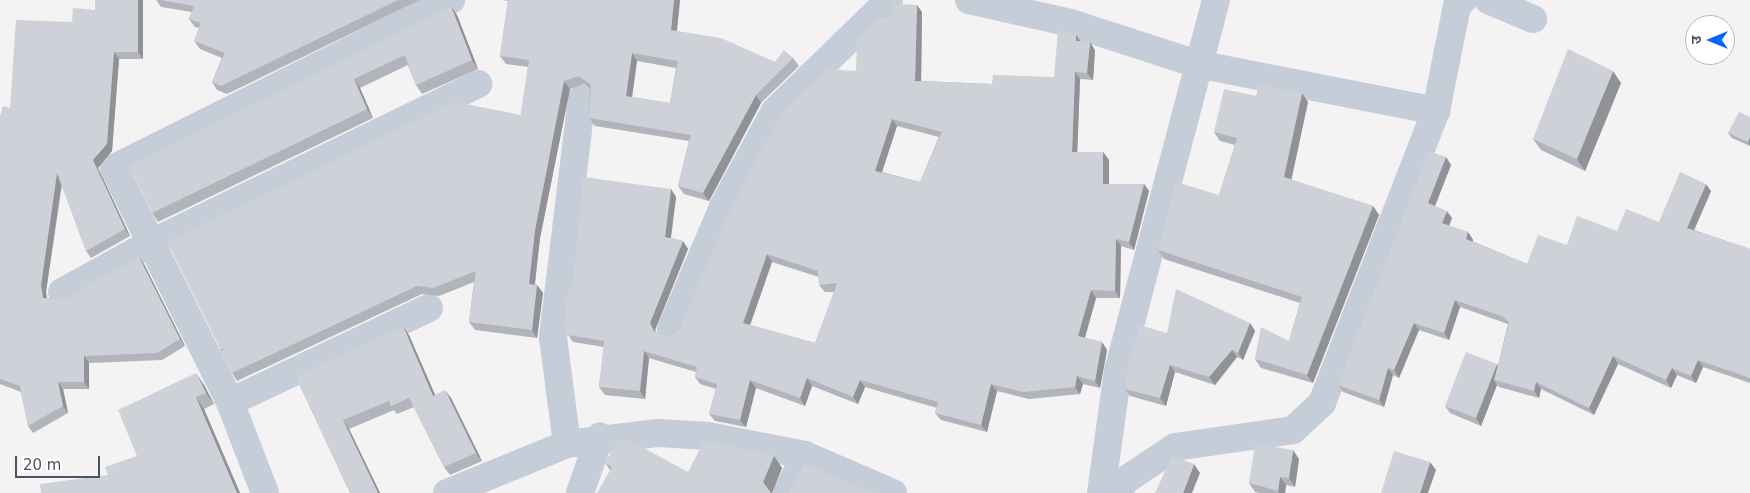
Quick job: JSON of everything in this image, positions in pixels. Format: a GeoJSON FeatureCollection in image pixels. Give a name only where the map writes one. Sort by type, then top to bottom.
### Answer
{"type":"FeatureCollection","features":[{"type":"Feature","properties":{"kind":"street"},"geometry":{"type":"LineString","coordinates":[[265,493],[230,402],[114,168],[452,0]]}},
{"type":"Feature","properties":{"kind":"street"},"geometry":{"type":"LineString","coordinates":[[671,328],[723,207],[775,111],[889,0]]}},
{"type":"Feature","properties":{"kind":"street"},"geometry":{"type":"LineString","coordinates":[[969,0],[1071,23],[1197,64],[1436,110]]}},
{"type":"Feature","properties":{"kind":"street"},"geometry":{"type":"LineString","coordinates":[[1101,493],[1118,371],[1197,64],[1216,0]]}},
{"type":"Feature","properties":{"kind":"street"},"geometry":{"type":"LineString","coordinates":[[1119,493],[1124,481],[1175,447],[1293,430],[1322,403],[1436,110],[1457,6],[1463,0]]}},
{"type":"Feature","properties":{"kind":"street"},"geometry":{"type":"LineString","coordinates":[[1488,0],[1533,19]]}},
{"type":"Feature","properties":{"kind":"street"},"geometry":{"type":"LineString","coordinates":[[62,292],[151,243],[478,84]]}},
{"type":"Feature","properties":{"kind":"street"},"geometry":{"type":"LineString","coordinates":[[567,444],[553,337],[582,99]]}},
{"type":"Feature","properties":{"kind":"street"},"geometry":{"type":"LineString","coordinates":[[230,402],[429,308]]}},
{"type":"Feature","properties":{"kind":"street"},"geometry":{"type":"LineString","coordinates":[[580,493],[600,436]]}},
{"type":"Feature","properties":{"kind":"street"},"geometry":{"type":"LineString","coordinates":[[447,493],[567,444],[600,436],[708,436],[804,456],[893,493]]}},
{"type":"Feature","properties":{"kind":"street"},"geometry":{"type":"LineString","coordinates":[[786,493],[804,456]]}},
{"type":"Feature","properties":{"kind":"building"},"geometry":{"type":"Polygon","coordinates":[[[95,0],[138,0],[138,52],[114,52],[107,144],[93,160],[125,229],[86,251],[57,173],[41,285],[43,298],[64,299],[139,257],[180,339],[157,353],[84,356],[84,382],[58,382],[63,406],[28,426],[20,386],[0,379],[0,116],[3,106],[10,108],[16,20],[72,22],[73,8],[95,10],[95,0]]]}},
{"type":"Feature","properties":{"kind":"building"},"geometry":{"type":"Polygon","coordinates":[[[160,0],[398,0],[221,86],[212,82],[225,53],[194,41],[201,23],[189,19],[194,6],[160,0]]]}},
{"type":"Feature","properties":{"kind":"building"},"geometry":{"type":"Polygon","coordinates":[[[508,0],[674,0],[671,30],[721,38],[775,62],[784,50],[793,58],[756,95],[703,193],[678,186],[691,135],[589,118],[591,85],[579,76],[564,81],[535,230],[529,284],[537,285],[532,330],[469,322],[476,271],[433,288],[417,286],[232,373],[220,351],[225,349],[220,349],[167,242],[455,102],[521,115],[529,60],[500,56],[508,0]],[[632,53],[626,96],[670,103],[678,61],[632,53]]]}},
{"type":"Feature","properties":{"kind":"building"},"geometry":{"type":"Polygon","coordinates":[[[894,4],[917,5],[915,81],[992,84],[993,75],[1054,77],[1058,30],[1076,35],[1076,41],[1090,42],[1087,73],[1075,72],[1072,152],[1103,152],[1103,184],[1144,184],[1129,242],[1116,239],[1115,291],[1091,290],[1078,336],[1102,342],[1095,381],[1077,376],[1075,387],[1023,392],[991,384],[981,425],[935,413],[938,402],[860,380],[853,397],[807,378],[800,398],[750,380],[740,420],[709,414],[717,384],[695,377],[697,367],[644,351],[640,391],[599,387],[604,341],[568,335],[564,329],[568,289],[573,287],[583,177],[671,189],[665,237],[683,241],[650,323],[654,331],[668,337],[680,328],[732,206],[782,113],[827,69],[856,71],[857,40],[880,18],[890,18],[894,4]],[[892,119],[875,171],[920,182],[942,132],[892,119]],[[767,254],[743,323],[815,343],[837,283],[819,285],[818,271],[767,254]]]}},
{"type":"Feature","properties":{"kind":"building"},"geometry":{"type":"Polygon","coordinates":[[[451,6],[472,60],[416,85],[405,55],[354,79],[367,109],[152,213],[129,166],[451,6]]]}},
{"type":"Feature","properties":{"kind":"building"},"geometry":{"type":"Polygon","coordinates":[[[1568,49],[1613,71],[1577,159],[1533,139],[1568,49]]]}},
{"type":"Feature","properties":{"kind":"building"},"geometry":{"type":"Polygon","coordinates":[[[1259,85],[1302,93],[1284,177],[1373,206],[1307,375],[1255,359],[1261,327],[1289,341],[1302,297],[1158,250],[1176,182],[1219,195],[1237,138],[1214,132],[1224,89],[1256,96],[1259,85]]]}},
{"type":"Feature","properties":{"kind":"building"},"geometry":{"type":"Polygon","coordinates":[[[1739,112],[1750,117],[1750,137],[1748,142],[1728,133],[1739,112]]]}},
{"type":"Feature","properties":{"kind":"building"},"geometry":{"type":"Polygon","coordinates":[[[1429,151],[1446,157],[1428,203],[1447,211],[1442,223],[1468,232],[1466,239],[1527,264],[1538,235],[1567,245],[1577,216],[1617,231],[1626,209],[1659,222],[1680,172],[1706,184],[1687,228],[1750,249],[1750,378],[1698,360],[1691,376],[1672,368],[1666,380],[1613,356],[1589,408],[1536,382],[1534,391],[1494,380],[1509,323],[1504,317],[1455,300],[1444,333],[1414,323],[1394,370],[1388,368],[1379,400],[1338,385],[1429,151]]]}},
{"type":"Feature","properties":{"kind":"building"},"geometry":{"type":"Polygon","coordinates":[[[1176,289],[1250,323],[1238,353],[1232,350],[1209,377],[1170,365],[1160,398],[1125,389],[1128,367],[1139,325],[1167,333],[1176,289]]]}},
{"type":"Feature","properties":{"kind":"building"},"geometry":{"type":"Polygon","coordinates":[[[403,326],[433,396],[445,390],[476,453],[444,467],[409,398],[391,406],[389,401],[343,420],[378,493],[350,493],[296,377],[403,326]]]}},
{"type":"Feature","properties":{"kind":"building"},"geometry":{"type":"Polygon","coordinates":[[[1466,352],[1497,364],[1476,418],[1445,406],[1466,352]]]}},
{"type":"Feature","properties":{"kind":"building"},"geometry":{"type":"Polygon","coordinates":[[[196,373],[206,393],[196,397],[237,493],[41,493],[40,484],[108,475],[105,467],[137,456],[118,410],[196,373]]]}},
{"type":"Feature","properties":{"kind":"building"},"geometry":{"type":"Polygon","coordinates":[[[629,440],[688,472],[704,441],[774,456],[763,482],[771,493],[597,493],[612,467],[605,463],[617,441],[629,440]]]}},
{"type":"Feature","properties":{"kind":"building"},"geometry":{"type":"Polygon","coordinates":[[[1255,444],[1293,450],[1289,478],[1280,477],[1278,491],[1249,483],[1255,444]]]}},
{"type":"Feature","properties":{"kind":"building"},"geometry":{"type":"Polygon","coordinates":[[[1394,451],[1430,462],[1420,493],[1381,493],[1394,451]]]}},
{"type":"Feature","properties":{"kind":"building"},"geometry":{"type":"Polygon","coordinates":[[[1172,456],[1194,464],[1183,493],[1155,493],[1172,456]]]}},
{"type":"Feature","properties":{"kind":"building"},"geometry":{"type":"Polygon","coordinates":[[[804,464],[874,493],[789,493],[804,464]]]}}]}
